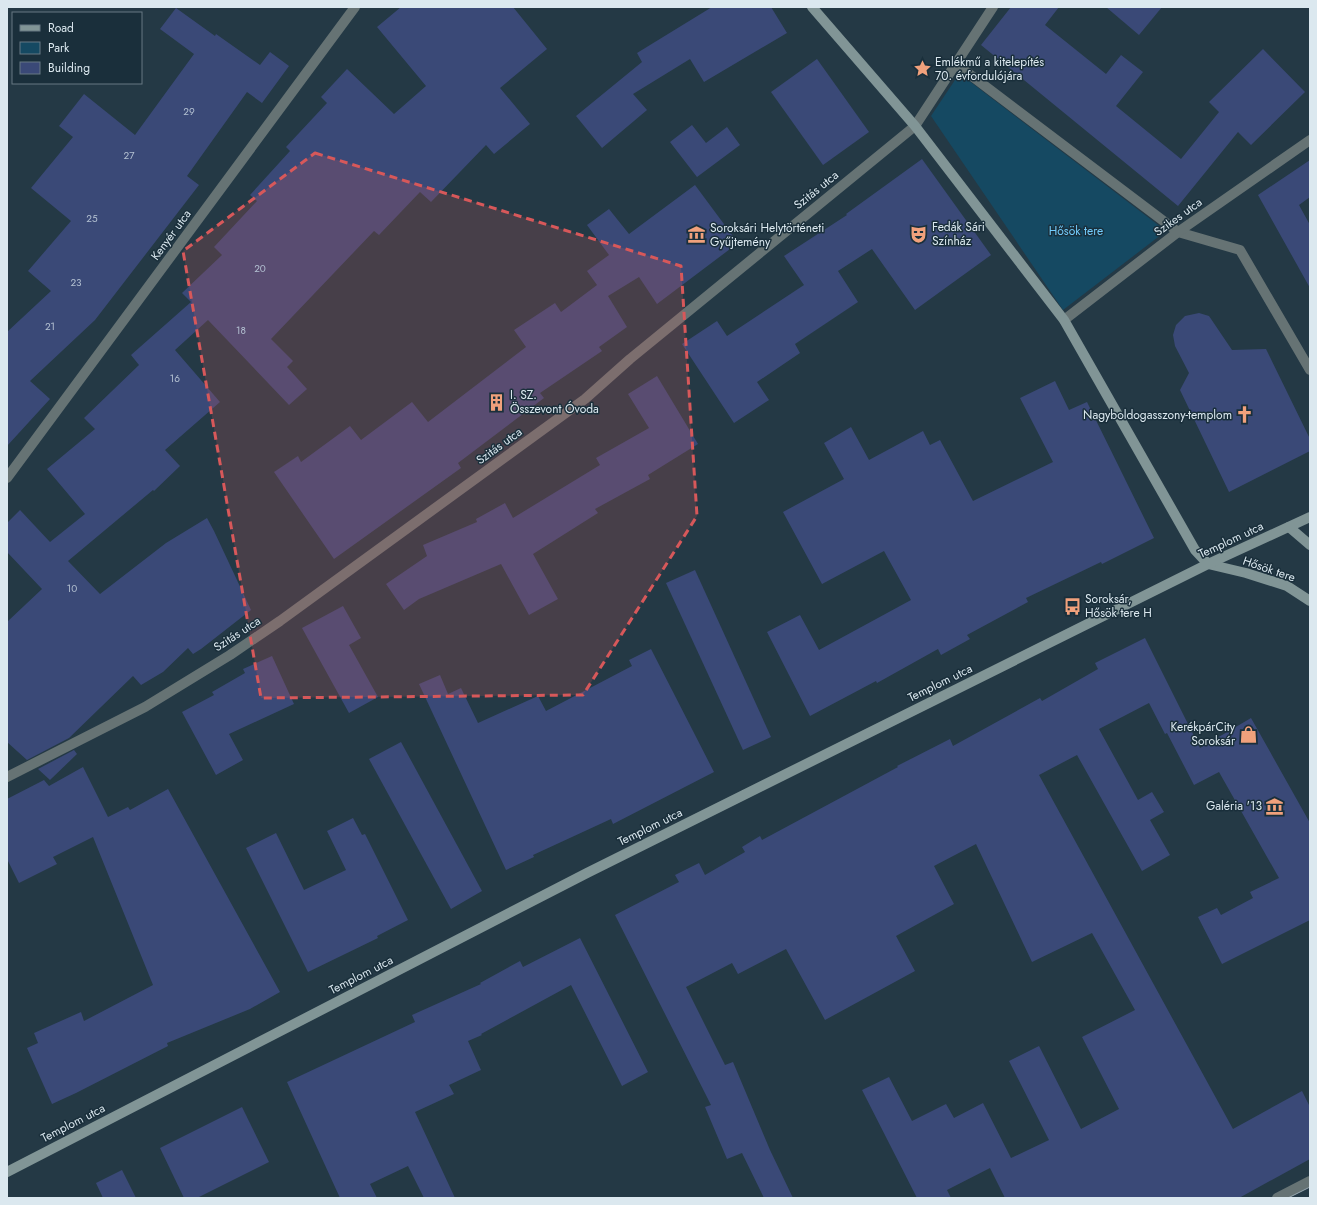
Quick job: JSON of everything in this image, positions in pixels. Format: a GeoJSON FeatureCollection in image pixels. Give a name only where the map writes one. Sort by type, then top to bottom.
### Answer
{"type":"FeatureCollection","features":[{"type":"Feature","properties":{"kind":"street","name":"Kenyér utca"},"geometry":{"type":"LineString","coordinates":[[7,478],[355,7]]}},
{"type":"Feature","properties":{"kind":"street"},"geometry":{"type":"LineString","coordinates":[[812,7],[915,126],[1064,320],[1195,550],[1208,564]]}},
{"type":"Feature","properties":{"kind":"street","name":"Szitás utca"},"geometry":{"type":"LineString","coordinates":[[7,777],[145,707],[230,655],[280,621],[584,399],[630,359],[915,126],[993,7]]}},
{"type":"Feature","properties":{"kind":"street"},"geometry":{"type":"LineString","coordinates":[[956,64],[1178,232],[1240,250],[1310,370]]}},
{"type":"Feature","properties":{"kind":"street","name":"Szikes utca"},"geometry":{"type":"LineString","coordinates":[[1064,320],[1178,232],[1310,140]]}},
{"type":"Feature","properties":{"kind":"street","name":"Templom utca"},"geometry":{"type":"LineString","coordinates":[[7,1172],[594,870],[1208,564],[1289,528],[1310,517]]}},
{"type":"Feature","properties":{"kind":"street"},"geometry":{"type":"LineString","coordinates":[[1289,528],[1310,545]]}},
{"type":"Feature","properties":{"kind":"street","name":"Hősök tere"},"geometry":{"type":"LineString","coordinates":[[1208,564],[1246,573],[1287,586],[1310,601]]}},
{"type":"Feature","properties":{"kind":"street"},"geometry":{"type":"LineString","coordinates":[[1277,1198],[1310,1181]]}},
{"type":"Feature","properties":{"kind":"highlighted area"},"geometry":{"type":"Polygon","coordinates":[[[315,153],[681,266],[697,516],[583,695],[261,698],[183,251],[315,153]]]}},
{"type":"Feature","properties":{"kind":"green space","name":"Hősök tere"},"geometry":{"type":"Polygon","coordinates":[[[959,74],[1166,231],[1063,310],[931,116],[959,74]]]}},
{"type":"Feature","properties":{"kind":"building"},"geometry":{"type":"Polygon","coordinates":[[[401,7],[513,7],[547,49],[500,88],[530,124],[494,154],[486,145],[431,202],[420,192],[379,235],[374,231],[271,339],[293,361],[287,367],[307,389],[289,405],[208,320],[175,350],[220,402],[165,450],[180,466],[154,491],[153,490],[68,561],[100,594],[166,543],[207,518],[251,610],[193,654],[188,648],[163,672],[141,685],[133,676],[69,738],[27,760],[7,742],[7,622],[42,589],[7,552],[7,523],[20,510],[50,542],[85,514],[47,469],[95,429],[84,418],[139,365],[131,355],[191,302],[182,293],[222,255],[214,247],[257,201],[250,195],[290,151],[286,147],[327,103],[321,97],[347,69],[394,114],[426,86],[377,27],[401,7]]]}},
{"type":"Feature","properties":{"kind":"building"},"geometry":{"type":"Polygon","coordinates":[[[712,7],[771,7],[787,33],[704,82],[690,59],[633,94],[647,110],[602,148],[576,116],[642,62],[637,53],[712,7]]]}},
{"type":"Feature","properties":{"kind":"building"},"geometry":{"type":"Polygon","coordinates":[[[1011,7],[1059,7],[1045,25],[1106,74],[1121,55],[1143,72],[1116,106],[1181,159],[1219,112],[1209,102],[1263,49],[1305,92],[1251,145],[1238,132],[1178,206],[981,45],[1011,7]]]}},
{"type":"Feature","properties":{"kind":"building"},"geometry":{"type":"Polygon","coordinates":[[[1106,7],[1162,7],[1139,35],[1106,7]]]}},
{"type":"Feature","properties":{"kind":"building"},"geometry":{"type":"Polygon","coordinates":[[[176,8],[215,36],[216,34],[260,65],[270,52],[289,66],[262,103],[247,92],[187,176],[199,185],[95,320],[30,381],[50,399],[7,446],[7,332],[51,291],[28,271],[71,221],[31,188],[73,137],[59,126],[84,94],[135,135],[194,54],[160,29],[176,8]]]}},
{"type":"Feature","properties":{"kind":"building"},"geometry":{"type":"Polygon","coordinates":[[[817,59],[869,132],[823,165],[771,92],[817,59]]]}},
{"type":"Feature","properties":{"kind":"building"},"geometry":{"type":"Polygon","coordinates":[[[692,125],[706,143],[727,127],[740,145],[697,177],[670,142],[692,125]]]}},
{"type":"Feature","properties":{"kind":"building"},"geometry":{"type":"Polygon","coordinates":[[[922,159],[991,255],[915,310],[872,249],[838,271],[858,302],[795,344],[800,353],[757,382],[769,400],[734,423],[682,344],[717,321],[727,336],[804,285],[784,256],[847,215],[846,214],[922,159]]]}},
{"type":"Feature","properties":{"kind":"building"},"geometry":{"type":"Polygon","coordinates":[[[1310,160],[1310,197],[1299,205],[1310,225],[1310,288],[1258,195],[1310,160]]]}},
{"type":"Feature","properties":{"kind":"building"},"geometry":{"type":"Polygon","coordinates":[[[695,185],[738,243],[657,304],[639,277],[608,296],[627,327],[599,347],[602,351],[540,393],[544,398],[458,463],[461,468],[334,559],[274,472],[298,456],[301,462],[350,426],[361,440],[412,402],[428,422],[526,347],[514,330],[555,303],[561,312],[597,285],[587,271],[609,255],[587,225],[609,209],[629,234],[695,185]]]}},
{"type":"Feature","properties":{"kind":"building","name":"Nagyboldogasszony-templom"},"geometry":{"type":"Polygon","coordinates":[[[1199,313],[1209,316],[1232,350],[1266,349],[1310,439],[1310,451],[1229,492],[1180,390],[1189,373],[1175,346],[1173,335],[1176,325],[1185,316],[1199,313]]]}},
{"type":"Feature","properties":{"kind":"building"},"geometry":{"type":"Polygon","coordinates":[[[657,376],[698,444],[648,475],[650,479],[595,509],[598,513],[533,554],[558,599],[529,615],[501,564],[419,599],[404,610],[386,584],[427,556],[423,545],[477,522],[476,519],[505,503],[513,518],[600,465],[596,458],[649,428],[628,394],[657,376]]]}},
{"type":"Feature","properties":{"kind":"building"},"geometry":{"type":"Polygon","coordinates":[[[1055,381],[1069,410],[1087,402],[1154,538],[1102,564],[1101,562],[1026,598],[1028,602],[967,635],[970,639],[941,655],[938,649],[877,683],[876,681],[810,716],[767,632],[800,615],[819,650],[911,600],[884,551],[822,584],[783,512],[844,479],[824,443],[851,427],[869,460],[923,431],[930,445],[940,440],[973,501],[1053,462],[1020,398],[1055,381]]]}},
{"type":"Feature","properties":{"kind":"building"},"geometry":{"type":"Polygon","coordinates":[[[695,570],[771,737],[743,750],[666,583],[695,570]]]}},
{"type":"Feature","properties":{"kind":"building"},"geometry":{"type":"Polygon","coordinates":[[[343,606],[361,638],[349,645],[378,697],[349,713],[302,628],[343,606]]]}},
{"type":"Feature","properties":{"kind":"building"},"geometry":{"type":"Polygon","coordinates":[[[1145,638],[1200,748],[1251,718],[1310,823],[1310,920],[1222,964],[1198,917],[1217,908],[1221,915],[1253,898],[1250,892],[1279,878],[1219,772],[1194,785],[1167,733],[1165,734],[1149,703],[1099,729],[1138,800],[1152,792],[1164,812],[1150,820],[1170,855],[1142,871],[1077,755],[1039,775],[1233,1129],[1302,1091],[1310,1107],[1310,1159],[1239,1198],[1005,1198],[990,1168],[947,1190],[951,1198],[917,1198],[862,1090],[889,1077],[912,1121],[946,1104],[954,1118],[983,1103],[1011,1158],[1049,1140],[1009,1061],[1039,1046],[1081,1129],[1119,1109],[1082,1037],[1135,1010],[1092,933],[1032,962],[976,844],[934,866],[954,904],[896,936],[915,971],[825,1020],[786,949],[738,974],[732,963],[686,987],[725,1065],[733,1062],[770,1150],[793,1198],[764,1198],[742,1153],[727,1159],[705,1107],[711,1105],[615,915],[679,882],[675,875],[699,863],[705,875],[745,852],[742,847],[760,836],[762,840],[898,767],[897,766],[950,739],[953,746],[1040,698],[1042,701],[1098,669],[1095,663],[1145,638]]]}},
{"type":"Feature","properties":{"kind":"building"},"geometry":{"type":"Polygon","coordinates":[[[651,649],[714,772],[613,824],[611,819],[533,855],[534,857],[506,870],[419,684],[440,675],[448,694],[461,688],[478,723],[538,696],[546,711],[632,666],[629,660],[651,649]]]}},
{"type":"Feature","properties":{"kind":"building"},"geometry":{"type":"Polygon","coordinates":[[[272,656],[294,704],[229,734],[243,760],[216,775],[182,712],[214,695],[212,692],[245,673],[243,669],[272,656]]]}},
{"type":"Feature","properties":{"kind":"building"},"geometry":{"type":"Polygon","coordinates":[[[401,742],[482,891],[451,909],[369,759],[401,742]]]}},
{"type":"Feature","properties":{"kind":"building"},"geometry":{"type":"Polygon","coordinates":[[[74,750],[77,754],[50,780],[38,769],[74,750]]]}},
{"type":"Feature","properties":{"kind":"building"},"geometry":{"type":"Polygon","coordinates":[[[83,767],[108,817],[128,807],[130,810],[168,789],[280,992],[250,1009],[167,1043],[168,1046],[52,1104],[27,1048],[38,1043],[34,1033],[81,1012],[84,1021],[153,985],[93,837],[53,857],[57,864],[19,883],[7,859],[7,799],[44,780],[49,786],[83,767]]]}},
{"type":"Feature","properties":{"kind":"building"},"geometry":{"type":"Polygon","coordinates":[[[353,818],[362,835],[365,834],[408,920],[377,936],[378,938],[308,972],[246,848],[276,833],[304,890],[346,870],[327,831],[353,818]]]}},
{"type":"Feature","properties":{"kind":"building"},"geometry":{"type":"Polygon","coordinates":[[[580,938],[648,1072],[622,1086],[571,985],[481,1034],[482,1035],[468,1041],[481,1070],[449,1085],[454,1094],[415,1112],[455,1198],[424,1198],[408,1166],[370,1184],[377,1198],[340,1198],[287,1082],[415,1022],[412,1015],[481,984],[480,983],[520,961],[523,967],[580,938]]]}},
{"type":"Feature","properties":{"kind":"building"},"geometry":{"type":"Polygon","coordinates":[[[242,1107],[269,1162],[197,1198],[184,1198],[160,1148],[242,1107]]]}},
{"type":"Feature","properties":{"kind":"building"},"geometry":{"type":"Polygon","coordinates":[[[122,1170],[136,1198],[103,1198],[96,1183],[122,1170]]]}},
{"type":"Feature","properties":{"kind":"tram line"},"geometry":{"type":"LineString","coordinates":[[1288,1198],[1310,1187]]}},
{"type":"Feature","properties":{"kind":"place","name":"Emlékmű a kitelepítés 70. évfordulójára"},"geometry":{"type":"Point","coordinates":[922,69]}},
{"type":"Feature","properties":{"kind":"place","name":"Fedák Sári Színház"},"geometry":{"type":"Point","coordinates":[919,234]}},
{"type":"Feature","properties":{"kind":"place","name":"Soroksári Helytörténeti Gyűjtemény"},"geometry":{"type":"Point","coordinates":[697,235]}},
{"type":"Feature","properties":{"kind":"place","name":"I. SZ. Összevont Óvoda"},"geometry":{"type":"Point","coordinates":[497,402]}},
{"type":"Feature","properties":{"kind":"place","name":"Nagyboldogasszony-templom"},"geometry":{"type":"Point","coordinates":[1245,415]}},
{"type":"Feature","properties":{"kind":"place","name":"Soroksár, Hősök tere H"},"geometry":{"type":"Point","coordinates":[1072,606]}},
{"type":"Feature","properties":{"kind":"place","name":"KerékpárCity Soroksár"},"geometry":{"type":"Point","coordinates":[1248,734]}},
{"type":"Feature","properties":{"kind":"place","name":"Galéria '13"},"geometry":{"type":"Point","coordinates":[1275,806]}}]}
